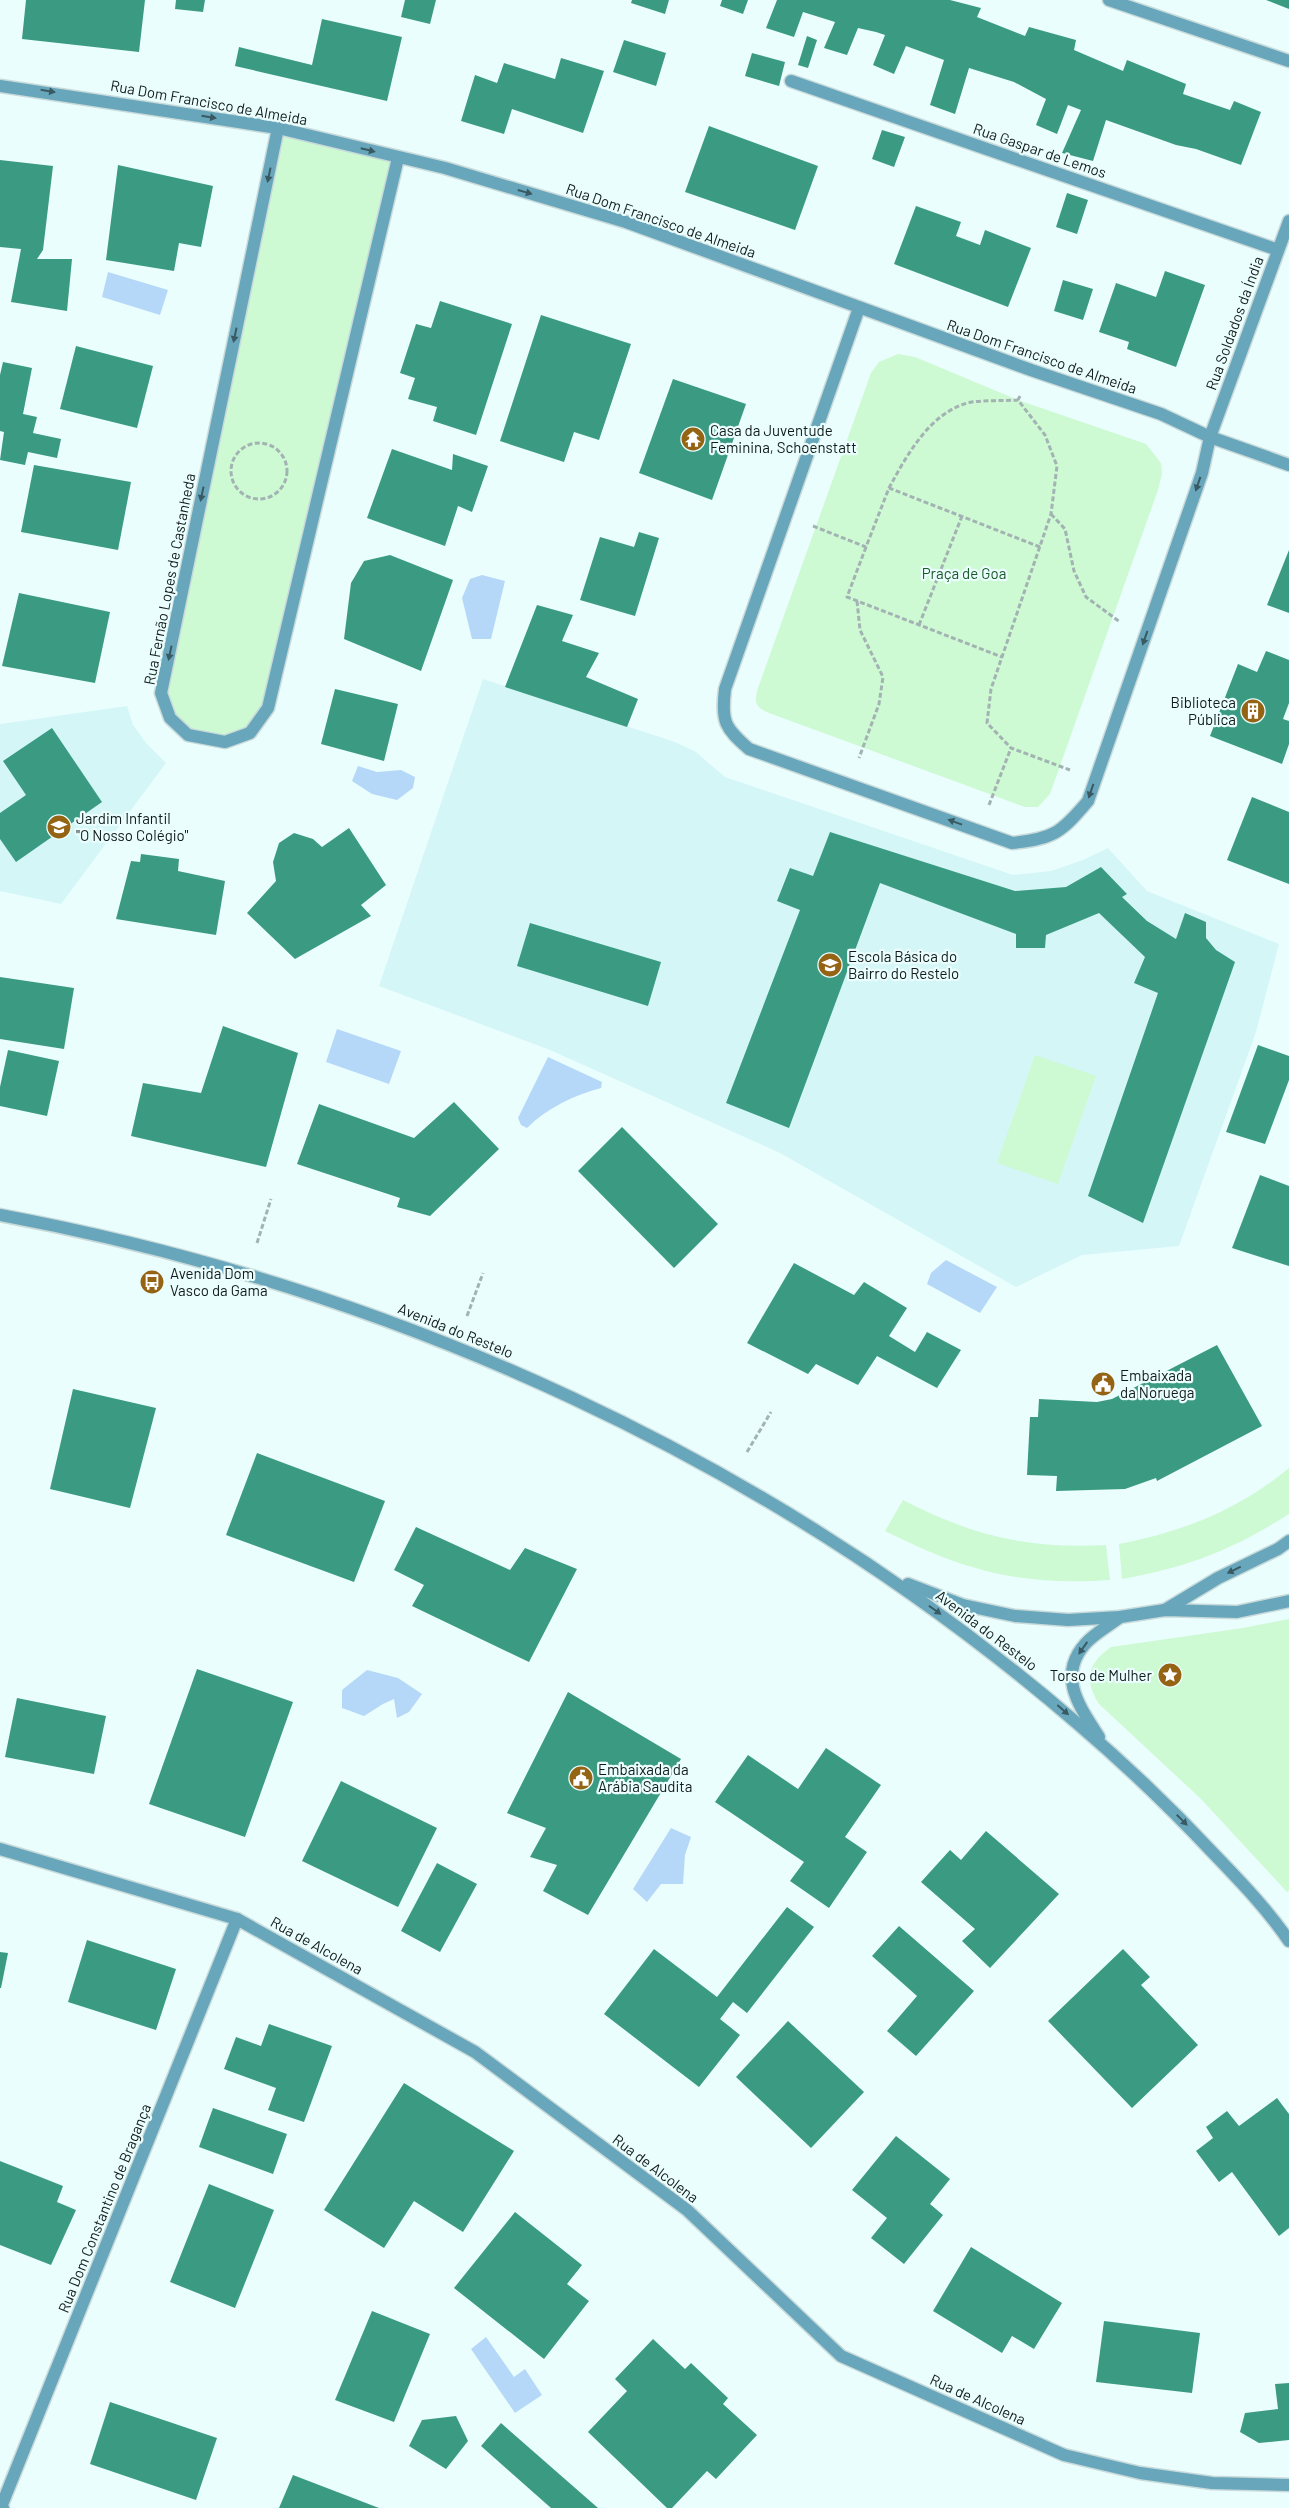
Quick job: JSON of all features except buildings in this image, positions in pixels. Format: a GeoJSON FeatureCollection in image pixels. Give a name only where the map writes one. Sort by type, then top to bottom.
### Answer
{"type":"FeatureCollection","features":[{"type":"Feature","properties":{"kind":"street"},"geometry":{"type":"LineString","coordinates":[[1109,0],[1289,61]]}},
{"type":"Feature","properties":{"kind":"street","name":"Rua Gaspar de Lemos"},"geometry":{"type":"LineString","coordinates":[[791,82],[1278,250]]}},
{"type":"Feature","properties":{"kind":"street","name":"Rua Dom Francisco de Almeida"},"geometry":{"type":"LineString","coordinates":[[0,86],[278,128],[445,168],[626,222],[1031,370],[1161,414],[1210,437],[1289,465]]}},
{"type":"Feature","properties":{"kind":"street","name":"Rua Fernão Lopes de Castanheda"},"geometry":{"type":"LineString","coordinates":[[278,128],[162,693],[170,718],[188,735],[225,742],[250,733],[268,708],[398,158]]}},
{"type":"Feature","properties":{"kind":"street","name":"Rua Soldados da Índia"},"geometry":{"type":"LineString","coordinates":[[1210,437],[1289,220]]}},
{"type":"Feature","properties":{"kind":"street"},"geometry":{"type":"LineString","coordinates":[[859,308],[725,689],[722,713],[732,734],[750,749],[1012,843],[1042,840],[1068,825],[1088,801],[1202,473],[1210,437]]}},
{"type":"Feature","properties":{"kind":"street","name":"Avenida do Restelo"},"geometry":{"type":"LineString","coordinates":[[0,1215],[68,1227],[174,1253],[278,1283],[382,1318],[483,1357],[582,1401],[679,1450],[774,1504],[866,1562],[950,1620],[1030,1683],[1107,1749],[1182,1819],[1251,1893],[1289,1941]]}},
{"type":"Feature","properties":{"kind":"street","name":"Avenida do Restelo"},"geometry":{"type":"LineString","coordinates":[[1166,1610],[1218,1578],[1283,1547],[1289,1540]]}},
{"type":"Feature","properties":{"kind":"street","name":"Avenida do Restelo"},"geometry":{"type":"LineString","coordinates":[[866,1562],[913,1587],[963,1605],[1015,1616],[1068,1620],[1120,1617],[1166,1610],[1237,1612],[1289,1601]]}},
{"type":"Feature","properties":{"kind":"street","name":"Avenida do Restelo"},"geometry":{"type":"LineString","coordinates":[[1107,1749],[1075,1699],[1072,1679],[1076,1660],[1086,1642],[1120,1617]]}},
{"type":"Feature","properties":{"kind":"street","name":"Rua de Alcolena"},"geometry":{"type":"LineString","coordinates":[[0,1849],[237,1919],[475,2052],[686,2210],[841,2356],[1064,2455],[1140,2473],[1212,2483],[1289,2485]]}},
{"type":"Feature","properties":{"kind":"street","name":"Rua Dom Constantino de Bragança"},"geometry":{"type":"LineString","coordinates":[[2,2508],[237,1919]]}},
{"type":"Feature","properties":{"kind":"path"},"geometry":{"type":"LineString","coordinates":[[1018,400],[1031,370]]}},
{"type":"Feature","properties":{"kind":"path"},"geometry":{"type":"LineString","coordinates":[[1002,657],[847,597],[890,488],[911,448],[944,414],[971,403],[1018,400]]}},
{"type":"Feature","properties":{"kind":"path"},"geometry":{"type":"LineString","coordinates":[[1018,400],[1045,435],[1057,466],[1051,514],[991,689],[987,723],[1012,748],[1095,779]]}},
{"type":"Feature","properties":{"kind":"path"},"geometry":{"type":"LineString","coordinates":[[260,442],[278,449],[284,456],[287,475],[279,491],[262,499],[244,495],[236,489],[230,471],[236,453],[251,443],[260,442]]}},
{"type":"Feature","properties":{"kind":"path"},"geometry":{"type":"LineString","coordinates":[[890,488],[1040,547]]}},
{"type":"Feature","properties":{"kind":"path"},"geometry":{"type":"LineString","coordinates":[[787,514],[866,547]]}},
{"type":"Feature","properties":{"kind":"path"},"geometry":{"type":"LineString","coordinates":[[1051,514],[1065,529],[1074,572],[1086,597],[1113,618],[1146,636]]}},
{"type":"Feature","properties":{"kind":"path"},"geometry":{"type":"LineString","coordinates":[[919,625],[962,516]]}},
{"type":"Feature","properties":{"kind":"path"},"geometry":{"type":"LineString","coordinates":[[849,785],[879,704],[883,677],[860,630],[857,601]]}},
{"type":"Feature","properties":{"kind":"path"},"geometry":{"type":"LineString","coordinates":[[979,831],[1012,748]]}},
{"type":"Feature","properties":{"kind":"path"},"geometry":{"type":"LineString","coordinates":[[256,1243],[271,1199]]}},
{"type":"Feature","properties":{"kind":"path"},"geometry":{"type":"LineString","coordinates":[[467,1316],[483,1273]]}},
{"type":"Feature","properties":{"kind":"path"},"geometry":{"type":"LineString","coordinates":[[747,1452],[771,1412]]}},
{"type":"Feature","properties":{"kind":"shaded area","name":"Escola Básica do Bairro do Restelo"},"geometry":{"type":"Polygon","coordinates":[[[483,679],[675,742],[696,752],[725,777],[1013,875],[1051,871],[1083,860],[1108,848],[1147,891],[1279,944],[1256,1032],[1179,1246],[1082,1255],[1016,1287],[780,1153],[550,1050],[379,986],[483,679]]]}},
{"type":"Feature","properties":{"kind":"shaded area","name":"Jardim Infantil \"O Nosso Colégio\""},"geometry":{"type":"Polygon","coordinates":[[[127,706],[133,725],[146,743],[166,763],[61,904],[0,891],[0,724],[127,706]]]}},
{"type":"Feature","properties":{"kind":"green space"},"geometry":{"type":"Polygon","coordinates":[[[278,128],[398,158],[268,708],[250,733],[225,742],[188,735],[161,693],[278,128]]]}},
{"type":"Feature","properties":{"kind":"green space","name":"Praça de Goa"},"geometry":{"type":"Polygon","coordinates":[[[898,354],[915,357],[1018,400],[1146,444],[1161,463],[1162,474],[1158,490],[1050,794],[1038,807],[1025,807],[769,713],[761,709],[757,704],[758,688],[871,373],[879,362],[898,354]]]}},
{"type":"Feature","properties":{"kind":"green space"},"geometry":{"type":"Polygon","coordinates":[[[1035,1055],[1096,1076],[1058,1184],[997,1163],[1035,1055]]]}},
{"type":"Feature","properties":{"kind":"green space"},"geometry":{"type":"Polygon","coordinates":[[[1289,1468],[1289,1514],[1248,1538],[1209,1556],[1168,1569],[1122,1579],[1119,1544],[1165,1533],[1209,1517],[1250,1496],[1289,1468]]]}},
{"type":"Feature","properties":{"kind":"green space"},"geometry":{"type":"Polygon","coordinates":[[[903,1500],[953,1523],[1001,1538],[1051,1545],[1106,1545],[1110,1580],[1078,1581],[1020,1578],[968,1566],[941,1556],[885,1531],[903,1500]]]}},
{"type":"Feature","properties":{"kind":"green space"},"geometry":{"type":"Polygon","coordinates":[[[1289,1619],[1289,1890],[1287,1892],[1201,1799],[1099,1704],[1091,1687],[1090,1673],[1097,1660],[1111,1647],[1243,1628],[1289,1619]]]}},
{"type":"Feature","properties":{"kind":"water"},"geometry":{"type":"Polygon","coordinates":[[[108,272],[168,290],[160,315],[102,297],[108,272]]]}},
{"type":"Feature","properties":{"kind":"water"},"geometry":{"type":"Polygon","coordinates":[[[482,575],[505,581],[491,639],[472,639],[462,598],[470,579],[482,575]]]}},
{"type":"Feature","properties":{"kind":"water"},"geometry":{"type":"Polygon","coordinates":[[[358,766],[377,772],[401,770],[415,777],[413,788],[397,800],[372,794],[352,781],[358,766]]]}},
{"type":"Feature","properties":{"kind":"water"},"geometry":{"type":"Polygon","coordinates":[[[337,1029],[401,1051],[389,1084],[326,1062],[337,1029]]]}},
{"type":"Feature","properties":{"kind":"water"},"geometry":{"type":"Polygon","coordinates":[[[548,1057],[602,1082],[601,1088],[561,1103],[543,1114],[527,1128],[521,1125],[518,1118],[548,1057]]]}},
{"type":"Feature","properties":{"kind":"water"},"geometry":{"type":"Polygon","coordinates":[[[946,1260],[997,1287],[980,1313],[927,1284],[931,1273],[946,1260]]]}},
{"type":"Feature","properties":{"kind":"water"},"geometry":{"type":"Polygon","coordinates":[[[367,1670],[398,1678],[422,1694],[409,1712],[397,1718],[394,1699],[364,1716],[342,1708],[342,1690],[367,1670]]]}},
{"type":"Feature","properties":{"kind":"water"},"geometry":{"type":"Polygon","coordinates":[[[671,1828],[691,1837],[685,1855],[683,1884],[661,1884],[647,1902],[633,1889],[671,1828]]]}},
{"type":"Feature","properties":{"kind":"water"},"geometry":{"type":"Polygon","coordinates":[[[486,2337],[514,2377],[525,2369],[542,2395],[515,2413],[471,2349],[486,2337]]]}},
{"type":"Feature","properties":{"kind":"place","name":"Casa da Juventude Feminina, Schoenstatt"},"geometry":{"type":"Point","coordinates":[693,439]}},
{"type":"Feature","properties":{"kind":"place","name":"Biblioteca Pública"},"geometry":{"type":"Point","coordinates":[1253,711]}},
{"type":"Feature","properties":{"kind":"place","name":"Jardim Infantil \"O Nosso Colégio\""},"geometry":{"type":"Point","coordinates":[59,827]}},
{"type":"Feature","properties":{"kind":"place","name":"Escola Básica do Bairro do Restelo"},"geometry":{"type":"Point","coordinates":[830,965]}},
{"type":"Feature","properties":{"kind":"place","name":"Avenida Dom Vasco da Gama"},"geometry":{"type":"Point","coordinates":[152,1282]}},
{"type":"Feature","properties":{"kind":"place","name":"Embaixada da Noruega"},"geometry":{"type":"Point","coordinates":[1103,1384]}},
{"type":"Feature","properties":{"kind":"place","name":"Torso de Mulher"},"geometry":{"type":"Point","coordinates":[1170,1675]}},
{"type":"Feature","properties":{"kind":"place","name":"Embaixada da Arábia Saudita"},"geometry":{"type":"Point","coordinates":[581,1778]}}]}
